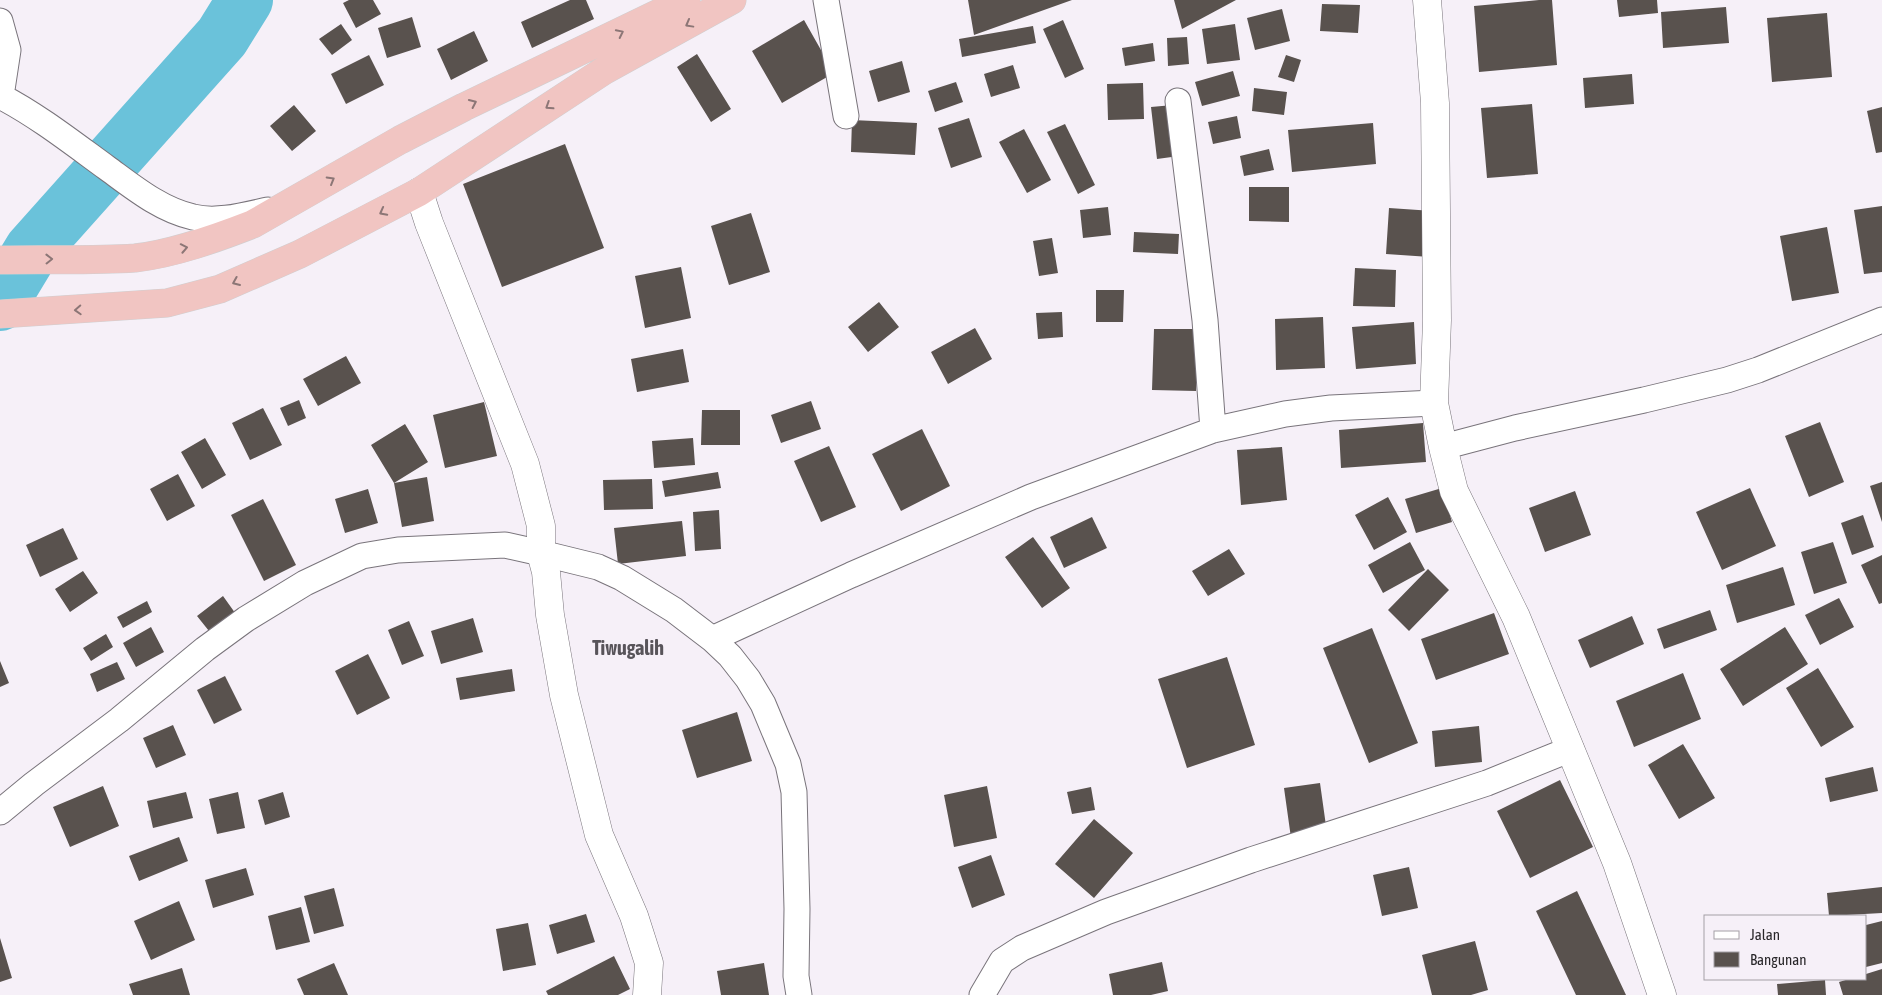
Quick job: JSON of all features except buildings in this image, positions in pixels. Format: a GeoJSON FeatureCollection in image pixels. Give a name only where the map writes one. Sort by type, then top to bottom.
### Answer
{"type":"FeatureCollection","features":[{"type":"Feature","properties":{"kind":"highway"},"geometry":{"type":"LineString","coordinates":[[0,260],[136,258],[201,243],[253,224],[400,140],[464,107],[686,0]]}},
{"type":"Feature","properties":{"kind":"highway"},"geometry":{"type":"LineString","coordinates":[[0,314],[167,303],[220,289],[300,254],[420,192],[605,70],[732,0]]}},
{"type":"Feature","properties":{"kind":"street"},"geometry":{"type":"LineString","coordinates":[[826,0],[846,116]]}},
{"type":"Feature","properties":{"kind":"street"},"geometry":{"type":"LineString","coordinates":[[1427,0],[1435,103],[1437,320],[1434,403],[1443,447],[1454,491],[1516,617],[1617,863],[1662,995]]}},
{"type":"Feature","properties":{"kind":"street"},"geometry":{"type":"LineString","coordinates":[[0,21],[8,50],[5,99],[74,144],[144,195],[193,218],[209,219],[240,216],[281,208]]}},
{"type":"Feature","properties":{"kind":"street"},"geometry":{"type":"LineString","coordinates":[[1178,101],[1205,320],[1213,430]]}},
{"type":"Feature","properties":{"kind":"street"},"geometry":{"type":"LineString","coordinates":[[420,192],[429,223],[525,464],[541,526],[541,552],[546,572],[550,616],[564,695],[599,834],[634,916],[649,964],[647,995]]}},
{"type":"Feature","properties":{"kind":"street"},"geometry":{"type":"LineString","coordinates":[[1443,447],[1514,428],[1727,380],[1758,370],[1882,320]]}},
{"type":"Feature","properties":{"kind":"street"},"geometry":{"type":"LineString","coordinates":[[712,639],[850,575],[1031,497],[1213,430],[1285,414],[1332,408],[1434,403]]}},
{"type":"Feature","properties":{"kind":"street"},"geometry":{"type":"LineString","coordinates":[[0,812],[239,624],[305,584],[362,556],[398,550],[505,545],[541,552],[598,567],[622,578],[674,610],[712,639],[730,656],[763,704],[790,771],[794,792],[797,861],[796,976],[798,995]]}},
{"type":"Feature","properties":{"kind":"street"},"geometry":{"type":"LineString","coordinates":[[982,995],[1002,961],[1022,948],[1106,912],[1251,860],[1487,783],[1570,749]]}},
{"type":"Feature","properties":{"kind":"waterway"},"geometry":{"type":"LineString","coordinates":[[0,303],[32,250],[222,37],[245,0]]}},
{"type":"Feature","properties":{"kind":"district","name":"Tiwugalih"},"geometry":{"type":"Point","coordinates":[628,648]}}]}
